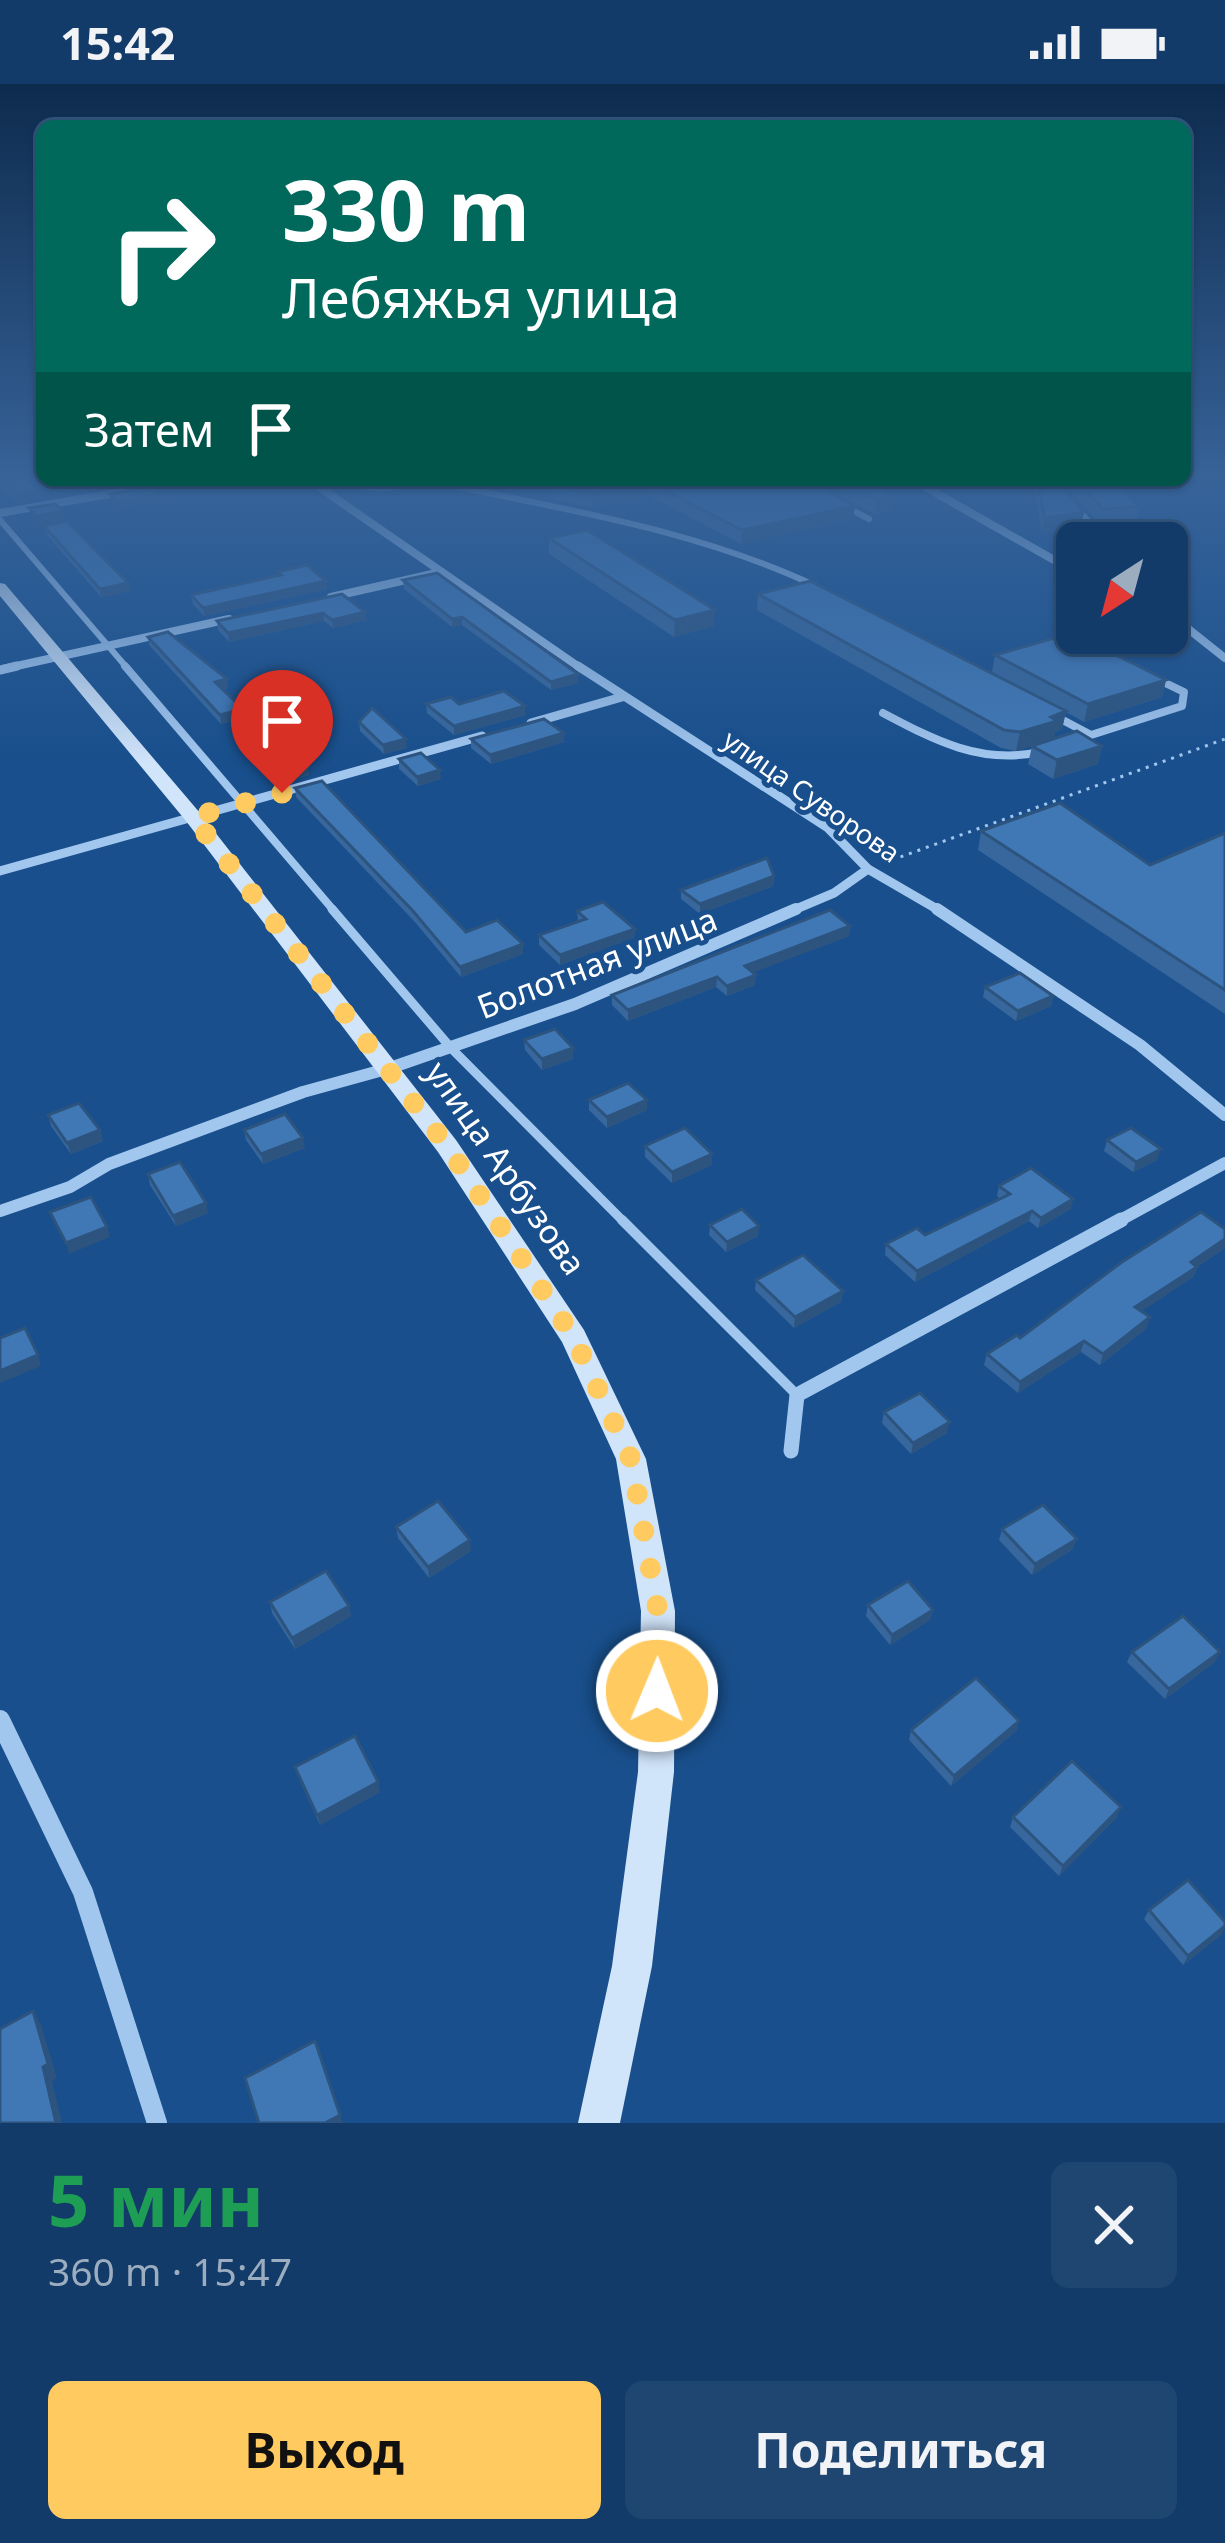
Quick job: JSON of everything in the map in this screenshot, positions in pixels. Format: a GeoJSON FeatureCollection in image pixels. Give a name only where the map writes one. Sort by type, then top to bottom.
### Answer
{"type":"FeatureCollection","features":[{"type":"Feature","properties":{"kind":"street"},"geometry":{"type":"LineString","coordinates":[[308,602],[436,573]]}},
{"type":"Feature","properties":{"kind":"street","name":"улица Суворова"},"geometry":{"type":"LineString","coordinates":[[443,573],[622,697],[828,828],[868,869],[904,887],[1140,1045],[1225,1115]]}},
{"type":"Feature","properties":{"kind":"street","name":"улица Арбузова"},"geometry":{"type":"LineString","coordinates":[[0,586],[193,817],[390,1069],[509,1235],[574,1338],[631,1459],[658,1611],[656,1772],[632,1966],[599,2123]]}},
{"type":"Feature","properties":{"kind":"street"},"geometry":{"type":"LineString","coordinates":[[0,670],[242,616]]}},
{"type":"Feature","properties":{"kind":"street"},"geometry":{"type":"LineString","coordinates":[[1188,629],[1225,658]]}},
{"type":"Feature","properties":{"kind":"street"},"geometry":{"type":"LineString","coordinates":[[509,729],[622,697]]}},
{"type":"Feature","properties":{"kind":"street"},"geometry":{"type":"LineString","coordinates":[[0,871],[487,735]]}},
{"type":"Feature","properties":{"kind":"street","name":"Болотная улица"},"geometry":{"type":"LineString","coordinates":[[0,1211],[222,1121],[451,1048],[700,953],[833,893],[868,869]]}},
{"type":"Feature","properties":{"kind":"street"},"geometry":{"type":"LineString","coordinates":[[791,1451],[797,1395],[1225,1163]]}},
{"type":"Feature","properties":{"kind":"street"},"geometry":{"type":"LineString","coordinates":[[0,1720],[82,1892],[157,2123]]}},
{"type":"Feature","properties":{"kind":"lane"},"geometry":{"type":"LineString","coordinates":[[47,573],[239,805],[451,1048],[797,1395]]}},
{"type":"Feature","properties":{"kind":"lane"},"geometry":{"type":"LineString","coordinates":[[792,573],[825,591]]}},
{"type":"Feature","properties":{"kind":"lane"},"geometry":{"type":"LineString","coordinates":[[1072,741],[1182,706],[1184,692],[1144,673]]}},
{"type":"Feature","properties":{"kind":"lane"},"geometry":{"type":"LineString","coordinates":[[883,713],[944,745],[975,755],[1017,759],[1054,747]]}},
{"type":"Feature","properties":{"kind":"lane"},"geometry":{"type":"LineString","coordinates":[[1050,713],[1091,735]]}},
{"type":"Feature","properties":{"kind":"path"},"geometry":{"type":"LineString","coordinates":[[868,869],[1225,740]]}},
{"type":"Feature","properties":{"kind":"building"},"geometry":{"type":"Polygon","coordinates":[[[86,573],[118,573],[128,583],[100,589],[86,573]]]}},
{"type":"Feature","properties":{"kind":"building"},"geometry":{"type":"Polygon","coordinates":[[[317,573],[326,581],[203,608],[191,595],[281,575],[317,573]]]}},
{"type":"Feature","properties":{"kind":"building"},"geometry":{"type":"Polygon","coordinates":[[[437,573],[578,674],[551,682],[462,617],[452,619],[403,580],[437,573]]]}},
{"type":"Feature","properties":{"kind":"building"},"geometry":{"type":"Polygon","coordinates":[[[603,573],[656,573],[715,610],[675,620],[603,573]]]}},
{"type":"Feature","properties":{"kind":"building"},"geometry":{"type":"Polygon","coordinates":[[[810,581],[1066,711],[1051,717],[1057,721],[1020,732],[1004,730],[758,594],[810,581]]]}},
{"type":"Feature","properties":{"kind":"building"},"geometry":{"type":"Polygon","coordinates":[[[342,594],[365,612],[332,620],[323,613],[228,633],[217,621],[342,594]]]}},
{"type":"Feature","properties":{"kind":"building"},"geometry":{"type":"Polygon","coordinates":[[[168,632],[227,679],[215,682],[243,709],[220,715],[148,637],[168,632]]]}},
{"type":"Feature","properties":{"kind":"building"},"geometry":{"type":"Polygon","coordinates":[[[1056,638],[1056,654],[1114,654],[1166,680],[1088,704],[995,655],[1056,638]]]}},
{"type":"Feature","properties":{"kind":"building"},"geometry":{"type":"Polygon","coordinates":[[[504,691],[525,706],[454,726],[426,704],[451,697],[459,704],[504,691]]]}},
{"type":"Feature","properties":{"kind":"building"},"geometry":{"type":"Polygon","coordinates":[[[372,708],[406,739],[383,745],[359,722],[372,708]]]}},
{"type":"Feature","properties":{"kind":"building"},"geometry":{"type":"Polygon","coordinates":[[[544,719],[564,733],[490,755],[471,739],[544,719]]]}},
{"type":"Feature","properties":{"kind":"building"},"geometry":{"type":"Polygon","coordinates":[[[1077,731],[1102,746],[1057,760],[1032,746],[1077,731]]]}},
{"type":"Feature","properties":{"kind":"building"},"geometry":{"type":"Polygon","coordinates":[[[292,749],[308,766],[282,773],[267,756],[292,749]]]}},
{"type":"Feature","properties":{"kind":"building"},"geometry":{"type":"Polygon","coordinates":[[[421,753],[440,770],[417,777],[399,759],[421,753]]]}},
{"type":"Feature","properties":{"kind":"building"},"geometry":{"type":"Polygon","coordinates":[[[322,781],[466,932],[497,920],[523,944],[460,967],[295,788],[322,781]]]}},
{"type":"Feature","properties":{"kind":"building"},"geometry":{"type":"Polygon","coordinates":[[[1060,803],[1150,865],[1225,833],[1225,990],[981,831],[1060,803]]]}},
{"type":"Feature","properties":{"kind":"building"},"geometry":{"type":"Polygon","coordinates":[[[767,858],[774,876],[700,904],[681,890],[767,858]]]}},
{"type":"Feature","properties":{"kind":"building"},"geometry":{"type":"Polygon","coordinates":[[[603,902],[635,929],[560,955],[539,935],[586,919],[577,911],[603,902]]]}},
{"type":"Feature","properties":{"kind":"building"},"geometry":{"type":"Polygon","coordinates":[[[830,910],[850,926],[745,966],[756,975],[727,986],[717,977],[628,1010],[612,995],[830,910]]]}},
{"type":"Feature","properties":{"kind":"building"},"geometry":{"type":"Polygon","coordinates":[[[1020,973],[1053,996],[1018,1011],[985,987],[1020,973]]]}},
{"type":"Feature","properties":{"kind":"building"},"geometry":{"type":"Polygon","coordinates":[[[555,1029],[573,1048],[542,1059],[524,1040],[555,1029]]]}},
{"type":"Feature","properties":{"kind":"building"},"geometry":{"type":"Polygon","coordinates":[[[628,1083],[647,1100],[607,1117],[589,1100],[628,1083]]]}},
{"type":"Feature","properties":{"kind":"building"},"geometry":{"type":"Polygon","coordinates":[[[79,1103],[100,1130],[67,1143],[48,1115],[79,1103]]]}},
{"type":"Feature","properties":{"kind":"building"},"geometry":{"type":"Polygon","coordinates":[[[285,1114],[303,1138],[261,1154],[244,1130],[285,1114]]]}},
{"type":"Feature","properties":{"kind":"building"},"geometry":{"type":"Polygon","coordinates":[[[685,1128],[712,1154],[672,1172],[645,1146],[685,1128]]]}},
{"type":"Feature","properties":{"kind":"building"},"geometry":{"type":"Polygon","coordinates":[[[1131,1128],[1161,1149],[1136,1162],[1107,1140],[1131,1128]]]}},
{"type":"Feature","properties":{"kind":"building"},"geometry":{"type":"Polygon","coordinates":[[[180,1162],[206,1203],[173,1216],[148,1174],[180,1162]]]}},
{"type":"Feature","properties":{"kind":"building"},"geometry":{"type":"Polygon","coordinates":[[[1031,1168],[1073,1199],[1041,1218],[1032,1211],[917,1271],[886,1244],[917,1228],[925,1235],[1010,1194],[999,1186],[1031,1168]]]}},
{"type":"Feature","properties":{"kind":"building"},"geometry":{"type":"Polygon","coordinates":[[[91,1197],[107,1227],[66,1243],[50,1212],[91,1197]]]}},
{"type":"Feature","properties":{"kind":"building"},"geometry":{"type":"Polygon","coordinates":[[[742,1209],[759,1226],[727,1242],[710,1225],[742,1209]]]}},
{"type":"Feature","properties":{"kind":"building"},"geometry":{"type":"Polygon","coordinates":[[[1201,1212],[1225,1229],[1225,1239],[1191,1262],[1197,1267],[1135,1307],[1150,1317],[1103,1354],[1084,1341],[1020,1382],[987,1354],[1017,1335],[1020,1338],[1122,1262],[1201,1212]]]}},
{"type":"Feature","properties":{"kind":"building"},"geometry":{"type":"Polygon","coordinates":[[[803,1255],[843,1291],[795,1317],[756,1280],[803,1255]]]}},
{"type":"Feature","properties":{"kind":"building"},"geometry":{"type":"Polygon","coordinates":[[[25,1328],[38,1355],[0,1371],[0,1338],[25,1328]]]}},
{"type":"Feature","properties":{"kind":"building"},"geometry":{"type":"Polygon","coordinates":[[[920,1393],[950,1422],[913,1443],[884,1412],[920,1393]]]}},
{"type":"Feature","properties":{"kind":"building"},"geometry":{"type":"Polygon","coordinates":[[[438,1501],[470,1540],[428,1567],[396,1527],[438,1501]]]}},
{"type":"Feature","properties":{"kind":"building"},"geometry":{"type":"Polygon","coordinates":[[[1043,1505],[1077,1539],[1035,1564],[1002,1529],[1043,1505]]]}},
{"type":"Feature","properties":{"kind":"building"},"geometry":{"type":"Polygon","coordinates":[[[326,1571],[349,1606],[292,1638],[270,1602],[326,1571]]]}},
{"type":"Feature","properties":{"kind":"building"},"geometry":{"type":"Polygon","coordinates":[[[908,1581],[933,1610],[892,1635],[868,1605],[908,1581]]]}},
{"type":"Feature","properties":{"kind":"building"},"geometry":{"type":"Polygon","coordinates":[[[1183,1616],[1220,1652],[1169,1689],[1132,1652],[1183,1616]]]}},
{"type":"Feature","properties":{"kind":"building"},"geometry":{"type":"Polygon","coordinates":[[[976,1678],[1019,1721],[954,1776],[911,1730],[976,1678]]]}},
{"type":"Feature","properties":{"kind":"building"},"geometry":{"type":"Polygon","coordinates":[[[355,1736],[378,1782],[317,1815],[295,1767],[355,1736]]]}},
{"type":"Feature","properties":{"kind":"building"},"geometry":{"type":"Polygon","coordinates":[[[1072,1761],[1121,1807],[1063,1866],[1013,1817],[1072,1761]]]}},
{"type":"Feature","properties":{"kind":"building"},"geometry":{"type":"Polygon","coordinates":[[[1188,1880],[1225,1926],[1188,1956],[1149,1910],[1188,1880]]]}},
{"type":"Feature","properties":{"kind":"building"},"geometry":{"type":"Polygon","coordinates":[[[33,2011],[48,2064],[43,2067],[56,2123],[0,2123],[0,2029],[33,2011]]]}},
{"type":"Feature","properties":{"kind":"building"},"geometry":{"type":"Polygon","coordinates":[[[315,2041],[340,2115],[325,2123],[259,2123],[245,2078],[315,2041]]]}},
{"type":"Feature","properties":{"kind":"route"},"geometry":{"type":"LineString","coordinates":[[282,793],[193,817],[447,1146],[574,1338],[631,1459],[658,1611],[657,1691]]}}]}
